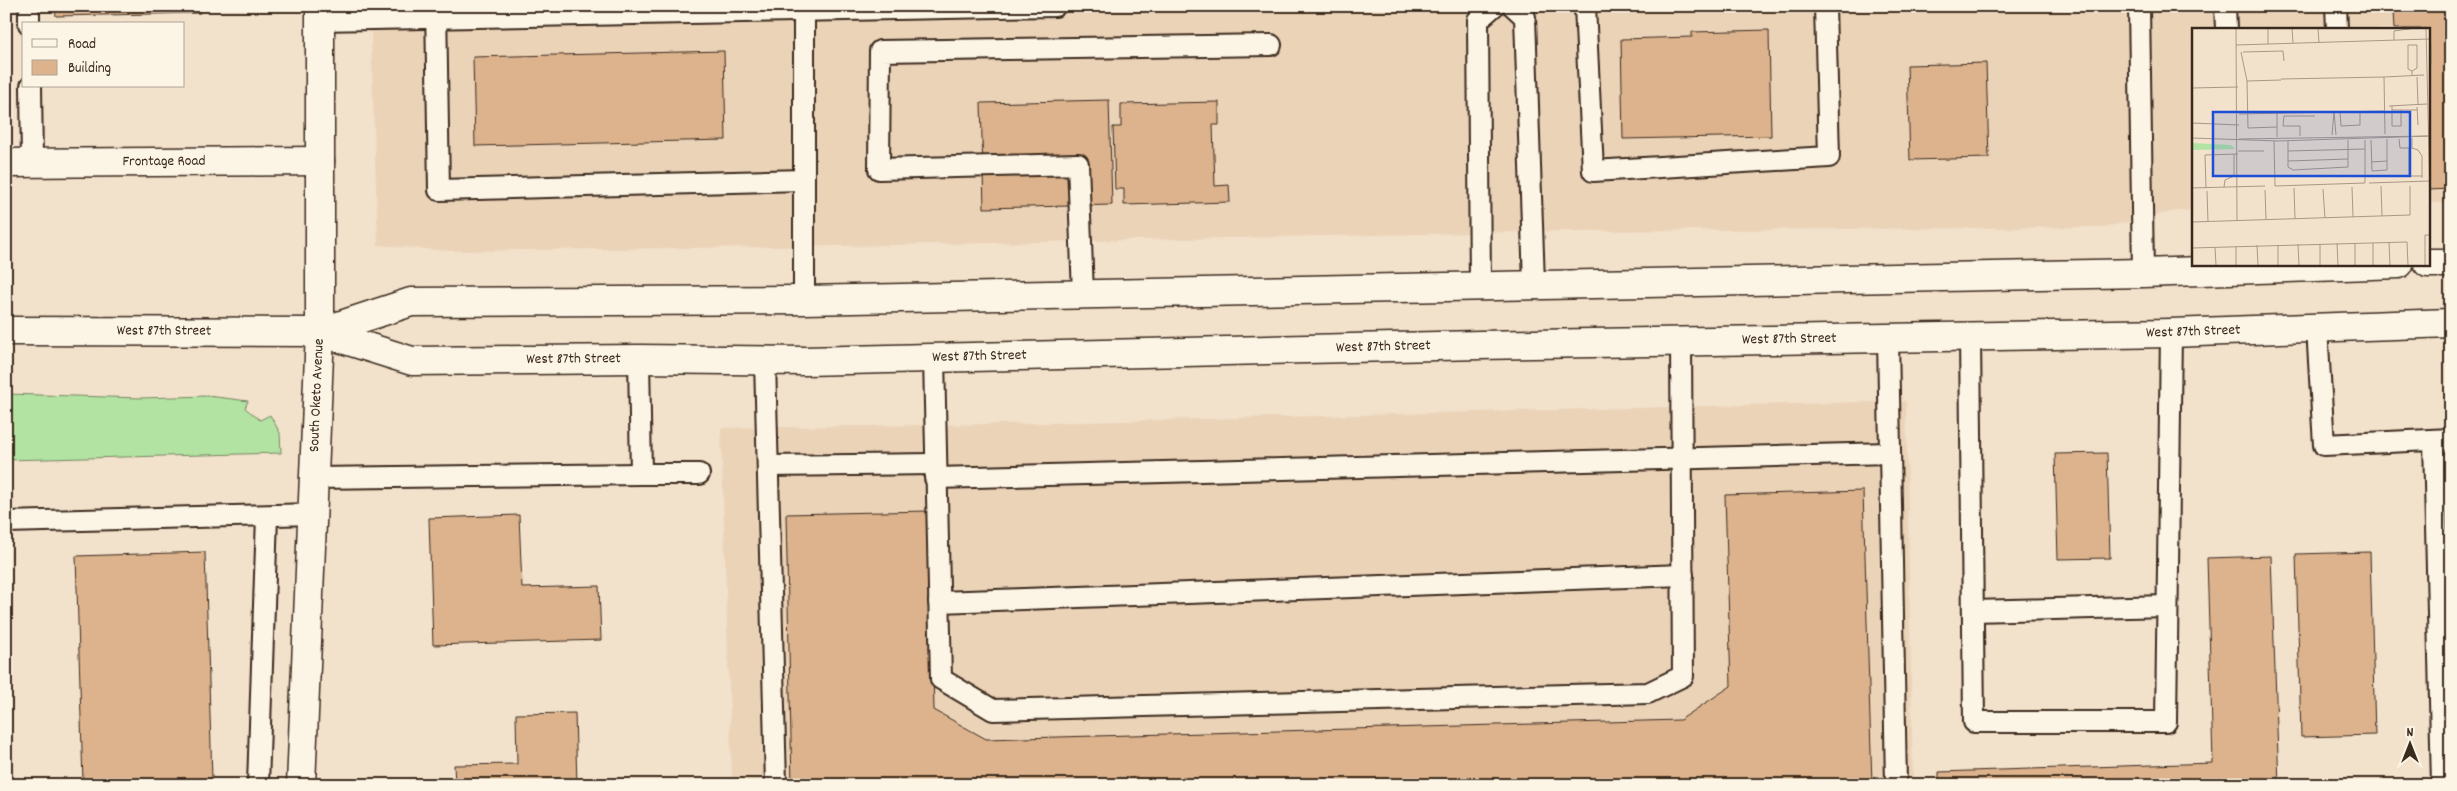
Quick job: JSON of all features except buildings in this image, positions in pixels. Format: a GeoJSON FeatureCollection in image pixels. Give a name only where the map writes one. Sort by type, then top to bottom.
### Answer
{"type":"FeatureCollection","features":[{"type":"Feature","properties":{"kind":"main road","name":"South Oketo Avenue"},"geometry":{"type":"LineString","coordinates":[[300,785],[320,332],[320,13]]}},
{"type":"Feature","properties":{"kind":"main road","name":"Frontage Road"},"geometry":{"type":"LineString","coordinates":[[19,163],[320,161]]}},
{"type":"Feature","properties":{"kind":"main road"},"geometry":{"type":"LineString","coordinates":[[2430,263],[2451,262]]}},
{"type":"Feature","properties":{"kind":"main road","name":"West 87th Street"},"geometry":{"type":"LineString","coordinates":[[320,332],[411,302],[804,300],[2143,273],[2371,265]]}},
{"type":"Feature","properties":{"kind":"main road","name":"West 87th Street"},"geometry":{"type":"LineString","coordinates":[[6,331],[320,332],[412,361],[639,359],[766,361],[2171,333],[2451,323]]}},
{"type":"Feature","properties":{"kind":"lane"},"geometry":{"type":"LineString","coordinates":[[320,13],[804,11],[1055,6]]}},
{"type":"Feature","properties":{"kind":"lane"},"geometry":{"type":"LineString","coordinates":[[1480,285],[1478,20],[1494,6]]}},
{"type":"Feature","properties":{"kind":"lane"},"geometry":{"type":"LineString","coordinates":[[1513,6],[1525,17],[1534,284]]}},
{"type":"Feature","properties":{"kind":"lane"},"geometry":{"type":"LineString","coordinates":[[1586,6],[1593,170],[1829,158],[1825,6]]}},
{"type":"Feature","properties":{"kind":"lane"},"geometry":{"type":"LineString","coordinates":[[2139,6],[2143,273]]}},
{"type":"Feature","properties":{"kind":"lane"},"geometry":{"type":"LineString","coordinates":[[2225,6],[2226,28]]}},
{"type":"Feature","properties":{"kind":"lane"},"geometry":{"type":"LineString","coordinates":[[2336,6],[2336,28]]}},
{"type":"Feature","properties":{"kind":"lane"},"geometry":{"type":"LineString","coordinates":[[804,11],[804,300]]}},
{"type":"Feature","properties":{"kind":"lane"},"geometry":{"type":"LineString","coordinates":[[436,12],[439,190],[803,180]]}},
{"type":"Feature","properties":{"kind":"lane"},"geometry":{"type":"LineString","coordinates":[[1083,294],[1078,164],[879,169],[880,50],[1271,45]]}},
{"type":"Feature","properties":{"kind":"lane"},"geometry":{"type":"LineString","coordinates":[[19,163],[31,88]]}},
{"type":"Feature","properties":{"kind":"lane"},"geometry":{"type":"LineString","coordinates":[[2317,328],[2324,445],[2443,440],[2442,785]]}},
{"type":"Feature","properties":{"kind":"lane"},"geometry":{"type":"LineString","coordinates":[[1970,337],[1974,722],[2166,722],[2171,333]]}},
{"type":"Feature","properties":{"kind":"lane"},"geometry":{"type":"LineString","coordinates":[[1888,338],[1896,785]]}},
{"type":"Feature","properties":{"kind":"lane"},"geometry":{"type":"LineString","coordinates":[[934,358],[941,679],[993,710],[1648,693],[1683,676],[1681,342]]}},
{"type":"Feature","properties":{"kind":"lane"},"geometry":{"type":"LineString","coordinates":[[639,359],[641,474]]}},
{"type":"Feature","properties":{"kind":"lane"},"geometry":{"type":"LineString","coordinates":[[766,361],[776,785]]}},
{"type":"Feature","properties":{"kind":"lane"},"geometry":{"type":"LineString","coordinates":[[768,466],[935,471],[1682,459],[1890,453]]}},
{"type":"Feature","properties":{"kind":"lane"},"geometry":{"type":"LineString","coordinates":[[314,478],[699,474]]}},
{"type":"Feature","properties":{"kind":"lane"},"geometry":{"type":"LineString","coordinates":[[6,522],[312,514]]}},
{"type":"Feature","properties":{"kind":"lane"},"geometry":{"type":"LineString","coordinates":[[258,785],[267,516]]}},
{"type":"Feature","properties":{"kind":"lane"},"geometry":{"type":"LineString","coordinates":[[939,602],[1683,575]]}},
{"type":"Feature","properties":{"kind":"lane"},"geometry":{"type":"LineString","coordinates":[[1973,611],[2167,606]]}},
{"type":"Feature","properties":{"kind":"shaded area"},"geometry":{"type":"Polygon","coordinates":[[[370,6],[2451,6],[2451,203],[2430,203],[2430,28],[2192,28],[2192,210],[2175,211],[2105,227],[1571,231],[842,246],[449,251],[378,245],[370,6]]]}},
{"type":"Feature","properties":{"kind":"shaded area"},"geometry":{"type":"Polygon","coordinates":[[[1906,401],[1913,785],[732,785],[721,428],[1006,424],[1906,401]]]}},
{"type":"Feature","properties":{"kind":"green space"},"geometry":{"type":"Polygon","coordinates":[[[6,394],[141,398],[208,396],[248,401],[245,408],[260,420],[270,415],[280,433],[281,453],[6,460],[6,394]]]}}]}
